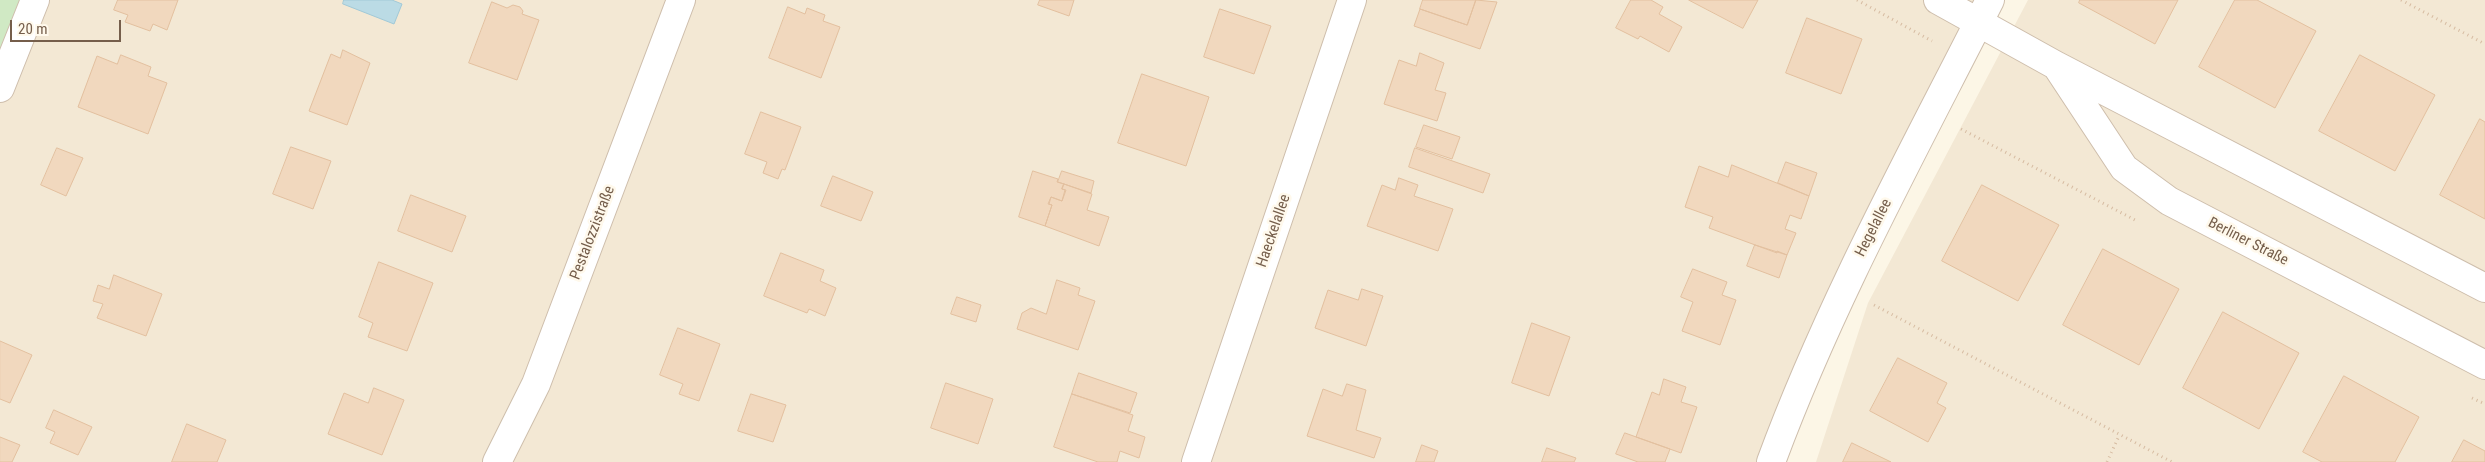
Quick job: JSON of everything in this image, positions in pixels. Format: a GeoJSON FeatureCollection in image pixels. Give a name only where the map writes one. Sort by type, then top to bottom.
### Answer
{"type":"FeatureCollection","features":[{"type":"Feature","properties":{"kind":"street"},"geometry":{"type":"LineString","coordinates":[[0,88],[35,0]]}},
{"type":"Feature","properties":{"kind":"street","name":"Pestalozzistraße"},"geometry":{"type":"LineString","coordinates":[[497,462],[536,384],[681,0]]}},
{"type":"Feature","properties":{"kind":"street","name":"Haeckelallee"},"geometry":{"type":"LineString","coordinates":[[1196,462],[1352,0]]}},
{"type":"Feature","properties":{"kind":"street","name":"Berliner Straße"},"geometry":{"type":"LineString","coordinates":[[1938,0],[1984,11],[2057,66],[2485,288]]}},
{"type":"Feature","properties":{"kind":"street","name":"Hegelallee"},"geometry":{"type":"LineString","coordinates":[[1771,462],[1792,405],[1844,288],[1984,11]]}},
{"type":"Feature","properties":{"kind":"street","name":"Berliner Straße"},"geometry":{"type":"LineString","coordinates":[[2057,66],[2124,168],[2169,201],[2485,364]]}},
{"type":"Feature","properties":{"kind":"path"},"geometry":{"type":"LineString","coordinates":[[1857,0],[1961,56]]}},
{"type":"Feature","properties":{"kind":"path"},"geometry":{"type":"LineString","coordinates":[[2401,0],[2485,44]]}},
{"type":"Feature","properties":{"kind":"path"},"geometry":{"type":"LineString","coordinates":[[1844,288],[2119,436],[2172,462]]}},
{"type":"Feature","properties":{"kind":"path"},"geometry":{"type":"LineString","coordinates":[[2107,462],[2119,436]]}},
{"type":"Feature","properties":{"kind":"shaded area"},"geometry":{"type":"Polygon","coordinates":[[[35,0],[1994,0],[1847,286],[1787,462],[0,462],[0,88],[35,0]]]}},
{"type":"Feature","properties":{"kind":"shaded area"},"geometry":{"type":"Polygon","coordinates":[[[2028,0],[2485,0],[2485,462],[1816,462],[1868,303],[2028,0]]]}},
{"type":"Feature","properties":{"kind":"green space"},"geometry":{"type":"Polygon","coordinates":[[[0,0],[35,0],[0,88],[0,0]]]}},
{"type":"Feature","properties":{"kind":"water"},"geometry":{"type":"Polygon","coordinates":[[[344,0],[392,0],[402,4],[394,24],[343,4],[344,0]]]}},
{"type":"Feature","properties":{"kind":"building"},"geometry":{"type":"Polygon","coordinates":[[[118,0],[178,0],[167,30],[153,24],[150,31],[125,22],[128,15],[114,10],[118,0]]]}},
{"type":"Feature","properties":{"kind":"building"},"geometry":{"type":"Polygon","coordinates":[[[1040,0],[1074,0],[1069,16],[1038,5],[1040,0]]]}},
{"type":"Feature","properties":{"kind":"building"},"geometry":{"type":"Polygon","coordinates":[[[1423,0],[1476,0],[1467,25],[1420,9],[1423,0]]]}},
{"type":"Feature","properties":{"kind":"building"},"geometry":{"type":"Polygon","coordinates":[[[1476,0],[1497,2],[1480,49],[1414,26],[1420,9],[1467,25],[1476,0]]]}},
{"type":"Feature","properties":{"kind":"building"},"geometry":{"type":"Polygon","coordinates":[[[1631,0],[1651,0],[1663,7],[1659,14],[1682,27],[1669,52],[1640,36],[1638,39],[1616,28],[1631,0]]]}},
{"type":"Feature","properties":{"kind":"building"},"geometry":{"type":"Polygon","coordinates":[[[1689,0],[1758,0],[1743,28],[1689,0]]]}},
{"type":"Feature","properties":{"kind":"building"},"geometry":{"type":"Polygon","coordinates":[[[2080,0],[2178,0],[2155,44],[2079,3],[2080,0]]]}},
{"type":"Feature","properties":{"kind":"building"},"geometry":{"type":"Polygon","coordinates":[[[2235,0],[2257,0],[2316,31],[2275,108],[2199,67],[2235,0]]]}},
{"type":"Feature","properties":{"kind":"building"},"geometry":{"type":"Polygon","coordinates":[[[492,2],[507,8],[513,5],[520,7],[523,11],[522,14],[539,20],[517,80],[469,63],[492,2]]]}},
{"type":"Feature","properties":{"kind":"building"},"geometry":{"type":"Polygon","coordinates":[[[788,7],[805,14],[807,8],[825,15],[823,21],[840,27],[821,78],[769,58],[788,7]]]}},
{"type":"Feature","properties":{"kind":"building"},"geometry":{"type":"Polygon","coordinates":[[[1220,9],[1271,26],[1254,74],[1204,57],[1220,9]]]}},
{"type":"Feature","properties":{"kind":"building"},"geometry":{"type":"Polygon","coordinates":[[[1807,18],[1862,39],[1841,94],[1786,73],[1807,18]]]}},
{"type":"Feature","properties":{"kind":"building"},"geometry":{"type":"Polygon","coordinates":[[[343,50],[370,63],[347,125],[309,111],[331,54],[340,58],[343,50]]]}},
{"type":"Feature","properties":{"kind":"building"},"geometry":{"type":"Polygon","coordinates":[[[1420,53],[1444,63],[1435,90],[1446,93],[1437,121],[1384,104],[1399,60],[1416,66],[1420,53]]]}},
{"type":"Feature","properties":{"kind":"building"},"geometry":{"type":"Polygon","coordinates":[[[121,55],[151,67],[148,76],[167,83],[148,134],[78,107],[97,56],[117,64],[121,55]]]}},
{"type":"Feature","properties":{"kind":"building"},"geometry":{"type":"Polygon","coordinates":[[[2360,55],[2435,95],[2395,171],[2319,131],[2360,55]]]}},
{"type":"Feature","properties":{"kind":"building"},"geometry":{"type":"Polygon","coordinates":[[[1142,74],[1209,97],[1186,166],[1118,143],[1142,74]]]}},
{"type":"Feature","properties":{"kind":"building"},"geometry":{"type":"Polygon","coordinates":[[[761,112],[801,127],[785,170],[782,169],[778,179],[763,173],[767,162],[745,154],[761,112]]]}},
{"type":"Feature","properties":{"kind":"building"},"geometry":{"type":"Polygon","coordinates":[[[2480,119],[2485,122],[2485,219],[2440,195],[2480,119]]]}},
{"type":"Feature","properties":{"kind":"building"},"geometry":{"type":"Polygon","coordinates":[[[1424,125],[1460,137],[1452,159],[1416,147],[1424,125]]]}},
{"type":"Feature","properties":{"kind":"building"},"geometry":{"type":"Polygon","coordinates":[[[291,147],[331,161],[313,209],[273,194],[291,147]]]}},
{"type":"Feature","properties":{"kind":"building"},"geometry":{"type":"Polygon","coordinates":[[[57,148],[83,158],[66,196],[41,185],[57,148]]]}},
{"type":"Feature","properties":{"kind":"building"},"geometry":{"type":"Polygon","coordinates":[[[1415,148],[1490,174],[1483,193],[1409,167],[1415,148]]]}},
{"type":"Feature","properties":{"kind":"building"},"geometry":{"type":"Polygon","coordinates":[[[1786,162],[1817,173],[1809,196],[1778,183],[1786,162]]]}},
{"type":"Feature","properties":{"kind":"building"},"geometry":{"type":"Polygon","coordinates":[[[1732,165],[1809,196],[1801,219],[1790,215],[1785,229],[1796,233],[1787,255],[1709,228],[1713,217],[1685,207],[1699,166],[1728,177],[1732,165]]]}},
{"type":"Feature","properties":{"kind":"building"},"geometry":{"type":"Polygon","coordinates":[[[1033,171],[1058,179],[1057,182],[1064,184],[1062,189],[1065,190],[1062,201],[1051,197],[1048,204],[1052,205],[1045,226],[1019,217],[1033,171]]]}},
{"type":"Feature","properties":{"kind":"building"},"geometry":{"type":"Polygon","coordinates":[[[1062,171],[1094,181],[1091,193],[1058,182],[1062,171]]]}},
{"type":"Feature","properties":{"kind":"building"},"geometry":{"type":"Polygon","coordinates":[[[833,176],[873,192],[861,221],[821,206],[833,176]]]}},
{"type":"Feature","properties":{"kind":"building"},"geometry":{"type":"Polygon","coordinates":[[[1399,178],[1418,185],[1414,196],[1453,209],[1438,251],[1367,226],[1382,185],[1395,190],[1399,178]]]}},
{"type":"Feature","properties":{"kind":"building"},"geometry":{"type":"Polygon","coordinates":[[[1064,184],[1092,194],[1087,210],[1109,217],[1099,246],[1045,226],[1052,205],[1049,204],[1051,197],[1062,201],[1066,190],[1062,189],[1064,184]]]}},
{"type":"Feature","properties":{"kind":"building"},"geometry":{"type":"Polygon","coordinates":[[[1982,185],[2059,225],[2018,301],[1942,261],[1982,185]]]}},
{"type":"Feature","properties":{"kind":"building"},"geometry":{"type":"Polygon","coordinates":[[[411,195],[466,216],[452,252],[398,231],[411,195]]]}},
{"type":"Feature","properties":{"kind":"building"},"geometry":{"type":"Polygon","coordinates":[[[1755,245],[1787,255],[1779,278],[1747,266],[1755,245]]]}},
{"type":"Feature","properties":{"kind":"building"},"geometry":{"type":"Polygon","coordinates":[[[2103,249],[2179,289],[2139,365],[2063,325],[2103,249]]]}},
{"type":"Feature","properties":{"kind":"building"},"geometry":{"type":"Polygon","coordinates":[[[781,253],[824,270],[820,281],[836,288],[825,316],[809,309],[807,313],[764,296],[781,253]]]}},
{"type":"Feature","properties":{"kind":"building"},"geometry":{"type":"Polygon","coordinates":[[[379,262],[433,283],[407,351],[368,337],[373,323],[359,317],[379,262]]]}},
{"type":"Feature","properties":{"kind":"building"},"geometry":{"type":"Polygon","coordinates":[[[1693,269],[1727,282],[1722,295],[1736,300],[1720,345],[1682,331],[1693,302],[1681,297],[1693,269]]]}},
{"type":"Feature","properties":{"kind":"building"},"geometry":{"type":"Polygon","coordinates":[[[114,275],[162,294],[146,336],[97,318],[103,304],[93,301],[98,285],[109,289],[114,275]]]}},
{"type":"Feature","properties":{"kind":"building"},"geometry":{"type":"Polygon","coordinates":[[[1057,280],[1080,288],[1078,295],[1095,301],[1078,350],[1017,329],[1022,313],[1031,308],[1046,314],[1057,280]]]}},
{"type":"Feature","properties":{"kind":"building"},"geometry":{"type":"Polygon","coordinates":[[[1362,289],[1383,296],[1366,346],[1315,328],[1328,290],[1358,300],[1362,289]]]}},
{"type":"Feature","properties":{"kind":"building"},"geometry":{"type":"Polygon","coordinates":[[[957,297],[981,305],[976,322],[951,314],[957,297]]]}},
{"type":"Feature","properties":{"kind":"building"},"geometry":{"type":"Polygon","coordinates":[[[2223,312],[2299,353],[2259,429],[2183,388],[2223,312]]]}},
{"type":"Feature","properties":{"kind":"building"},"geometry":{"type":"Polygon","coordinates":[[[1532,323],[1570,337],[1549,396],[1512,383],[1532,323]]]}},
{"type":"Feature","properties":{"kind":"building"},"geometry":{"type":"Polygon","coordinates":[[[678,328],[720,344],[699,401],[679,394],[683,384],[660,375],[678,328]]]}},
{"type":"Feature","properties":{"kind":"building"},"geometry":{"type":"Polygon","coordinates":[[[0,341],[32,355],[10,403],[0,399],[0,341]]]}},
{"type":"Feature","properties":{"kind":"building"},"geometry":{"type":"Polygon","coordinates":[[[1898,358],[1947,383],[1937,403],[1946,408],[1928,442],[1870,411],[1898,358]]]}},
{"type":"Feature","properties":{"kind":"building"},"geometry":{"type":"Polygon","coordinates":[[[1079,373],[1137,393],[1130,413],[1072,394],[1079,373]]]}},
{"type":"Feature","properties":{"kind":"building"},"geometry":{"type":"Polygon","coordinates":[[[2344,376],[2419,417],[2395,462],[2322,462],[2303,452],[2344,376]]]}},
{"type":"Feature","properties":{"kind":"building"},"geometry":{"type":"Polygon","coordinates":[[[1664,379],[1686,387],[1681,402],[1697,407],[1681,453],[1636,437],[1652,392],[1659,395],[1664,379]]]}},
{"type":"Feature","properties":{"kind":"building"},"geometry":{"type":"Polygon","coordinates":[[[946,383],[993,399],[978,444],[931,428],[946,383]]]}},
{"type":"Feature","properties":{"kind":"building"},"geometry":{"type":"Polygon","coordinates":[[[1347,384],[1366,390],[1356,430],[1381,438],[1374,458],[1307,436],[1323,389],[1342,396],[1347,384]]]}},
{"type":"Feature","properties":{"kind":"building"},"geometry":{"type":"Polygon","coordinates":[[[374,388],[404,400],[382,455],[328,434],[344,393],[368,403],[374,388]]]}},
{"type":"Feature","properties":{"kind":"building"},"geometry":{"type":"Polygon","coordinates":[[[751,394],[786,405],[773,442],[738,431],[751,394]]]}},
{"type":"Feature","properties":{"kind":"building"},"geometry":{"type":"Polygon","coordinates":[[[1072,394],[1133,415],[1128,431],[1145,437],[1139,458],[1120,451],[1117,462],[1098,462],[1054,447],[1072,394]]]}},
{"type":"Feature","properties":{"kind":"building"},"geometry":{"type":"Polygon","coordinates":[[[54,410],[92,427],[78,455],[50,443],[55,432],[46,428],[54,410]]]}},
{"type":"Feature","properties":{"kind":"building"},"geometry":{"type":"Polygon","coordinates":[[[187,424],[226,440],[217,462],[172,462],[187,424]]]}},
{"type":"Feature","properties":{"kind":"building"},"geometry":{"type":"Polygon","coordinates":[[[1625,433],[1670,449],[1665,462],[1638,462],[1616,454],[1625,433]]]}},
{"type":"Feature","properties":{"kind":"building"},"geometry":{"type":"Polygon","coordinates":[[[0,437],[20,445],[12,462],[0,462],[0,437]]]}},
{"type":"Feature","properties":{"kind":"building"},"geometry":{"type":"Polygon","coordinates":[[[2464,440],[2485,451],[2485,462],[2452,462],[2464,440]]]}},
{"type":"Feature","properties":{"kind":"building"},"geometry":{"type":"Polygon","coordinates":[[[1852,443],[1891,462],[1843,462],[1852,443]]]}},
{"type":"Feature","properties":{"kind":"building"},"geometry":{"type":"Polygon","coordinates":[[[1422,445],[1438,451],[1434,462],[1416,462],[1422,445]]]}},
{"type":"Feature","properties":{"kind":"building"},"geometry":{"type":"Polygon","coordinates":[[[1547,448],[1576,458],[1574,462],[1542,462],[1547,448]]]}}]}
